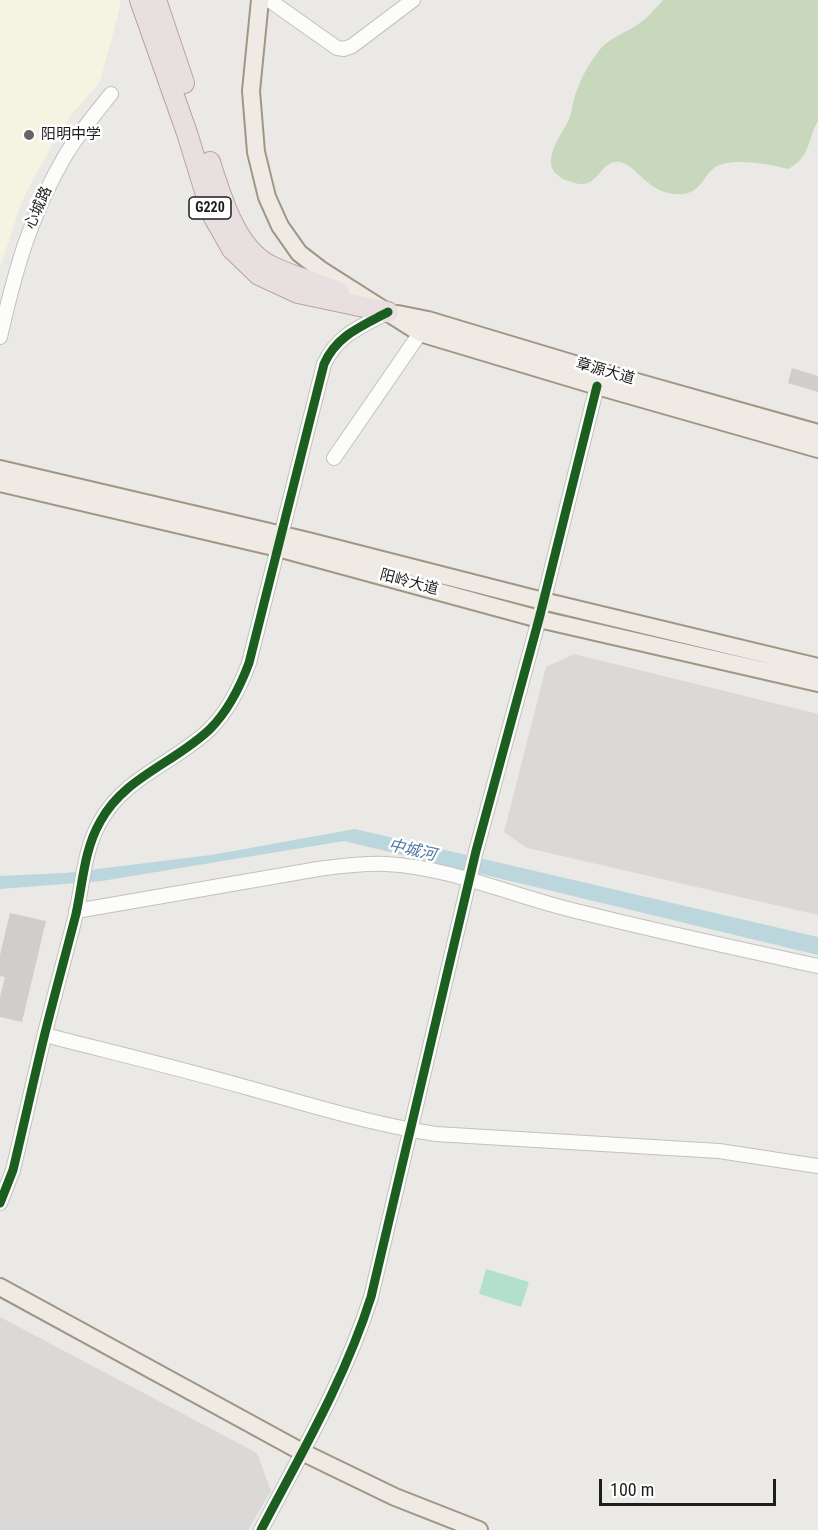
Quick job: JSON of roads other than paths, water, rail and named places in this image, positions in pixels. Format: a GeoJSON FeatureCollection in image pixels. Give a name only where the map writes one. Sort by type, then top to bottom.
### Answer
{"type":"FeatureCollection","features":[{"type":"Feature","properties":{"kind":"highway","name":"G220"},"geometry":{"type":"LineString","coordinates":[[140,0],[187,133],[212,214],[232,249],[259,275],[298,293],[388,312]]}},
{"type":"Feature","properties":{"kind":"highway","name":"G220"},"geometry":{"type":"LineString","coordinates":[[156,0],[226,210],[244,242],[267,264],[388,312]]}},
{"type":"Feature","properties":{"kind":"main road","name":"章源大道"},"geometry":{"type":"LineString","coordinates":[[260,0],[251,91],[256,152],[267,197],[280,226],[300,253],[321,270],[388,312],[424,326],[597,386],[818,448]]}},
{"type":"Feature","properties":{"kind":"main road","name":"章源大道"},"geometry":{"type":"LineString","coordinates":[[424,326],[601,372],[818,433]]}},
{"type":"Feature","properties":{"kind":"main road","name":"阳岭大道"},"geometry":{"type":"LineString","coordinates":[[0,469],[280,541],[539,619],[818,683]]}},
{"type":"Feature","properties":{"kind":"main road","name":"阳岭大道"},"geometry":{"type":"LineString","coordinates":[[0,483],[280,541],[818,667]]}},
{"type":"Feature","properties":{"kind":"main road"},"geometry":{"type":"LineString","coordinates":[[0,1287],[302,1452],[395,1497],[480,1530]]}},
{"type":"Feature","properties":{"kind":"street"},"geometry":{"type":"LineString","coordinates":[[269,0],[329,43],[344,49],[352,46],[413,0]]}},
{"type":"Feature","properties":{"kind":"street","name":"心城路"},"geometry":{"type":"LineString","coordinates":[[0,337],[16,272],[33,219],[66,155],[111,94]]}},
{"type":"Feature","properties":{"kind":"street"},"geometry":{"type":"LineString","coordinates":[[0,1203],[13,1170],[76,911],[84,865],[95,832],[113,802],[129,786],[210,729],[225,712],[249,663],[324,364],[329,353],[353,329],[388,312]]}},
{"type":"Feature","properties":{"kind":"street"},"geometry":{"type":"LineString","coordinates":[[334,458],[424,326]]}},
{"type":"Feature","properties":{"kind":"street"},"geometry":{"type":"LineString","coordinates":[[261,1530],[342,1372],[360,1331],[371,1297],[476,851],[539,619],[597,386]]}},
{"type":"Feature","properties":{"kind":"street"},"geometry":{"type":"LineString","coordinates":[[76,911],[348,865],[386,864],[423,869],[470,880],[530,899],[633,925],[818,966]]}},
{"type":"Feature","properties":{"kind":"street"},"geometry":{"type":"LineString","coordinates":[[45,1035],[243,1086],[373,1123],[409,1130],[436,1134],[719,1152],[818,1166]]}},
{"type":"Feature","properties":{"kind":"water","name":"中城河"},"geometry":{"type":"Polygon","coordinates":[[[355,829],[818,937],[818,955],[344,841],[102,881],[0,889],[0,876],[65,873],[211,855],[355,829]]]}},
{"type":"Feature","properties":{"kind":"place","name":"阳明中学"},"geometry":{"type":"Point","coordinates":[29,135]}}]}
